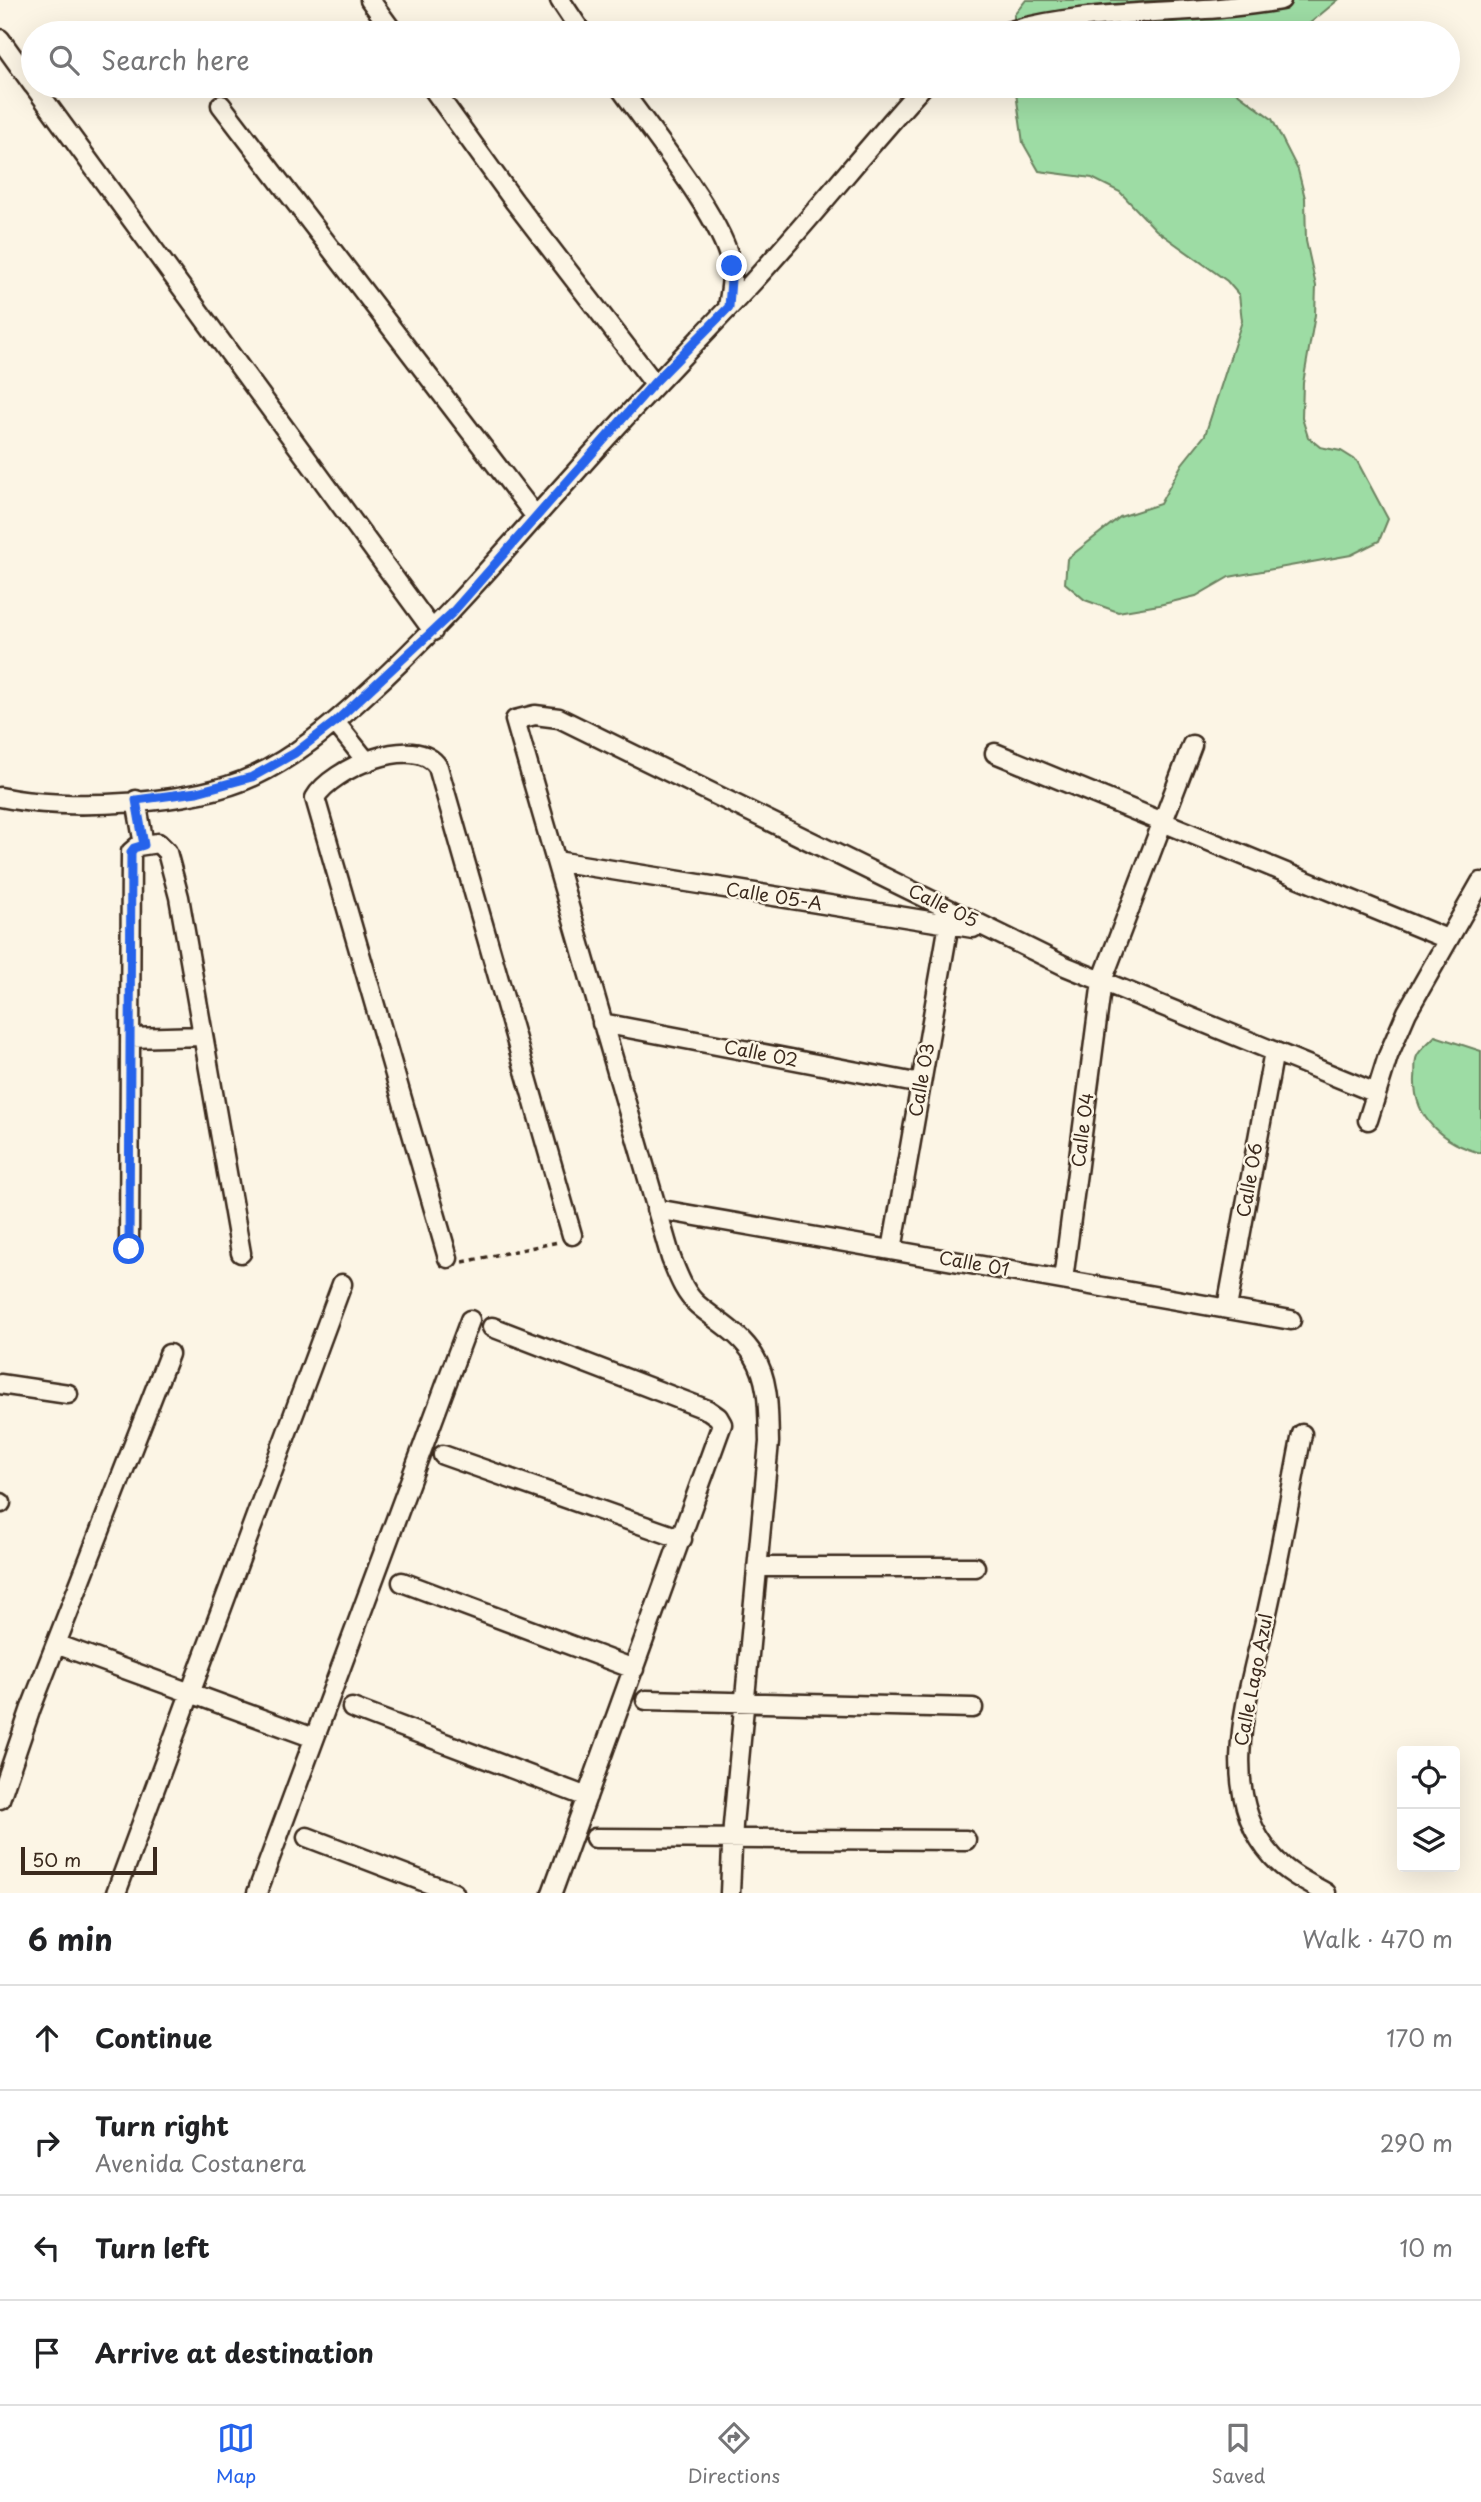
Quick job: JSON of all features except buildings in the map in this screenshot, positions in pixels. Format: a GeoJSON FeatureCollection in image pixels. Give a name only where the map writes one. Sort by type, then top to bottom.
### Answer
{"type":"FeatureCollection","features":[{"type":"Feature","properties":{"kind":"street"},"geometry":{"type":"LineString","coordinates":[[370,0],[385,21]]}},
{"type":"Feature","properties":{"kind":"street"},"geometry":{"type":"LineString","coordinates":[[560,0],[574,21]]}},
{"type":"Feature","properties":{"kind":"street"},"geometry":{"type":"LineString","coordinates":[[1061,21],[1173,9],[1243,7],[1281,0]]}},
{"type":"Feature","properties":{"kind":"street"},"geometry":{"type":"LineString","coordinates":[[0,39],[21,67]]}},
{"type":"Feature","properties":{"kind":"street"},"geometry":{"type":"LineString","coordinates":[[44,98],[433,631]]}},
{"type":"Feature","properties":{"kind":"street"},"geometry":{"type":"LineString","coordinates":[[440,98],[514,201],[654,383]]}},
{"type":"Feature","properties":{"kind":"street"},"geometry":{"type":"LineString","coordinates":[[627,98],[693,191],[726,246],[732,266],[729,307]]}},
{"type":"Feature","properties":{"kind":"street"},"geometry":{"type":"LineString","coordinates":[[0,797],[60,804],[136,800],[197,792],[252,777],[295,753],[335,722],[433,631],[654,383],[729,307],[820,206],[913,98]]}},
{"type":"Feature","properties":{"kind":"street"},"geometry":{"type":"LineString","coordinates":[[221,105],[536,517]]}},
{"type":"Feature","properties":{"kind":"street","name":"Calle 05"},"geometry":{"type":"LineString","coordinates":[[556,861],[515,720],[535,715],[559,718],[950,917],[994,931],[1102,981],[1376,1093]]}},
{"type":"Feature","properties":{"kind":"street"},"geometry":{"type":"LineString","coordinates":[[335,722],[367,762]]}},
{"type":"Feature","properties":{"kind":"street","name":"Calle 04"},"geometry":{"type":"LineString","coordinates":[[1063,1280],[1102,981],[1192,745]]}},
{"type":"Feature","properties":{"kind":"street"},"geometry":{"type":"LineString","coordinates":[[448,1258],[315,798],[334,777],[367,762],[401,753],[421,753],[431,757],[438,767],[572,1235]]}},
{"type":"Feature","properties":{"kind":"street"},"geometry":{"type":"LineString","coordinates":[[995,753],[1447,939]]}},
{"type":"Feature","properties":{"kind":"street"},"geometry":{"type":"LineString","coordinates":[[136,800],[144,845]]}},
{"type":"Feature","properties":{"kind":"street"},"geometry":{"type":"LineString","coordinates":[[129,1249],[131,852],[144,845],[163,845],[171,865],[241,1253]]}},
{"type":"Feature","properties":{"kind":"street"},"geometry":{"type":"LineString","coordinates":[[556,861],[671,1258],[687,1292],[696,1304],[737,1334],[756,1358],[768,1396],[769,1441],[744,1704],[730,1893]]}},
{"type":"Feature","properties":{"kind":"street","name":"Calle 05-A"},"geometry":{"type":"LineString","coordinates":[[556,861],[950,917]]}},
{"type":"Feature","properties":{"kind":"street"},"geometry":{"type":"LineString","coordinates":[[1368,1120],[1407,1012],[1481,882]]}},
{"type":"Feature","properties":{"kind":"street","name":"Calle 03"},"geometry":{"type":"LineString","coordinates":[[892,1250],[950,917]]}},
{"type":"Feature","properties":{"kind":"street","name":"Calle 02"},"geometry":{"type":"LineString","coordinates":[[602,1023],[921,1084]]}},
{"type":"Feature","properties":{"kind":"street"},"geometry":{"type":"LineString","coordinates":[[130,1038],[203,1036]]}},
{"type":"Feature","properties":{"kind":"street","name":"Calle 06"},"geometry":{"type":"LineString","coordinates":[[1227,1308],[1274,1051]]}},
{"type":"Feature","properties":{"kind":"street","name":"Calle 01"},"geometry":{"type":"LineString","coordinates":[[656,1209],[1291,1320]]}},
{"type":"Feature","properties":{"kind":"street"},"geometry":{"type":"LineString","coordinates":[[116,1893],[342,1284]]}},
{"type":"Feature","properties":{"kind":"street"},"geometry":{"type":"LineString","coordinates":[[257,1893],[470,1320]]}},
{"type":"Feature","properties":{"kind":"street"},"geometry":{"type":"LineString","coordinates":[[492,1327],[718,1416],[721,1432],[552,1893]]}},
{"type":"Feature","properties":{"kind":"street"},"geometry":{"type":"LineString","coordinates":[[0,1799],[56,1644],[169,1354]]}},
{"type":"Feature","properties":{"kind":"street"},"geometry":{"type":"LineString","coordinates":[[0,1384],[68,1394]]}},
{"type":"Feature","properties":{"kind":"street","name":"Calle Lago Azul"},"geometry":{"type":"LineString","coordinates":[[1302,1434],[1251,1679],[1240,1759],[1246,1804],[1265,1847],[1275,1860],[1326,1893]]}},
{"type":"Feature","properties":{"kind":"street"},"geometry":{"type":"LineString","coordinates":[[443,1455],[682,1539]]}},
{"type":"Feature","properties":{"kind":"street"},"geometry":{"type":"LineString","coordinates":[[757,1567],[975,1567]]}},
{"type":"Feature","properties":{"kind":"street"},"geometry":{"type":"LineString","coordinates":[[401,1583],[634,1669]]}},
{"type":"Feature","properties":{"kind":"street"},"geometry":{"type":"LineString","coordinates":[[56,1644],[314,1738]]}},
{"type":"Feature","properties":{"kind":"street"},"geometry":{"type":"LineString","coordinates":[[646,1700],[973,1707]]}},
{"type":"Feature","properties":{"kind":"street"},"geometry":{"type":"LineString","coordinates":[[352,1708],[587,1797]]}},
{"type":"Feature","properties":{"kind":"street"},"geometry":{"type":"LineString","coordinates":[[307,1837],[454,1893]]}},
{"type":"Feature","properties":{"kind":"street"},"geometry":{"type":"LineString","coordinates":[[595,1838],[966,1840]]}},
{"type":"Feature","properties":{"kind":"path"},"geometry":{"type":"LineString","coordinates":[[448,1258],[472,1263],[572,1235]]}},
{"type":"Feature","properties":{"kind":"green space"},"geometry":{"type":"Polygon","coordinates":[[[1026,0],[1338,0],[1313,21],[1014,21],[1014,15],[1026,0]]]}},
{"type":"Feature","properties":{"kind":"green space"},"geometry":{"type":"Polygon","coordinates":[[[1017,98],[1244,98],[1272,119],[1298,170],[1305,198],[1306,241],[1316,286],[1315,315],[1303,383],[1302,418],[1308,437],[1320,447],[1341,451],[1357,461],[1388,519],[1379,541],[1351,555],[1229,577],[1196,596],[1118,612],[1085,600],[1065,583],[1067,559],[1120,517],[1160,504],[1182,464],[1205,435],[1242,321],[1239,295],[1227,281],[1156,230],[1120,192],[1092,178],[1039,171],[1023,143],[1017,98]]]}},
{"type":"Feature","properties":{"kind":"green space"},"geometry":{"type":"Polygon","coordinates":[[[1435,1036],[1481,1051],[1481,1153],[1444,1136],[1434,1128],[1419,1106],[1415,1078],[1416,1058],[1435,1036]]]}},
{"type":"Feature","properties":{"kind":"route"},"geometry":{"type":"LineString","coordinates":[[129,1249],[131,852],[144,845],[136,800],[197,792],[252,777],[295,753],[335,722],[451,614],[654,383],[729,307],[732,266]]}}]}
